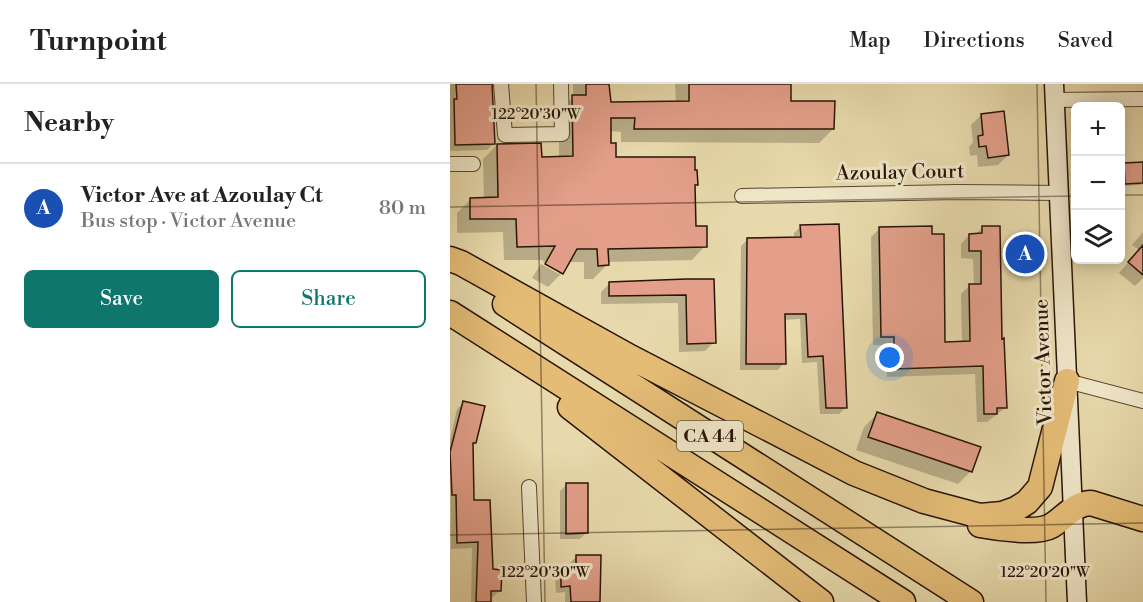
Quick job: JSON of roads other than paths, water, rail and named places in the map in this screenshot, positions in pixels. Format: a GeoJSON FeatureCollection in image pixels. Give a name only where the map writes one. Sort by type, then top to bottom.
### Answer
{"type":"FeatureCollection","features":[{"type":"Feature","properties":{"kind":"highway"},"geometry":{"type":"LineString","coordinates":[[450,260],[461,263],[630,357],[854,473],[884,492],[924,510],[986,526],[1045,528],[1053,525],[1072,508],[1083,503],[1091,503],[1143,519]]}},
{"type":"Feature","properties":{"kind":"highway","name":"CA 44"},"geometry":{"type":"LineString","coordinates":[[450,269],[971,602]]}},
{"type":"Feature","properties":{"kind":"highway","name":"CA 44"},"geometry":{"type":"LineString","coordinates":[[450,313],[903,602]]}},
{"type":"Feature","properties":{"kind":"highway"},"geometry":{"type":"LineString","coordinates":[[516,355],[555,394],[821,602]]}},
{"type":"Feature","properties":{"kind":"highway"},"geometry":{"type":"LineString","coordinates":[[854,473],[924,501],[958,511],[988,516],[1002,514],[1016,508],[1028,502],[1040,487],[1067,381]]}},
{"type":"Feature","properties":{"kind":"main road","name":"Victor Avenue"},"geometry":{"type":"LineString","coordinates":[[1054,92],[1077,602]]}},
{"type":"Feature","properties":{"kind":"street"},"geometry":{"type":"LineString","coordinates":[[501,84],[505,135],[562,134],[561,84]]}},
{"type":"Feature","properties":{"kind":"street"},"geometry":{"type":"LineString","coordinates":[[1054,92],[1143,99]]}},
{"type":"Feature","properties":{"kind":"street"},"geometry":{"type":"LineString","coordinates":[[450,164],[473,164]]}},
{"type":"Feature","properties":{"kind":"street","name":"Azoulay Court"},"geometry":{"type":"LineString","coordinates":[[742,196],[957,192],[1059,193]]}},
{"type":"Feature","properties":{"kind":"street"},"geometry":{"type":"LineString","coordinates":[[1067,381],[1143,401]]}},
{"type":"Feature","properties":{"kind":"street"},"geometry":{"type":"LineString","coordinates":[[529,488],[534,602]]}},
{"type":"Feature","properties":{"kind":"place","name":"Victor Ave at Azoulay Ct"},"geometry":{"type":"Point","coordinates":[1025,254]}}]}
